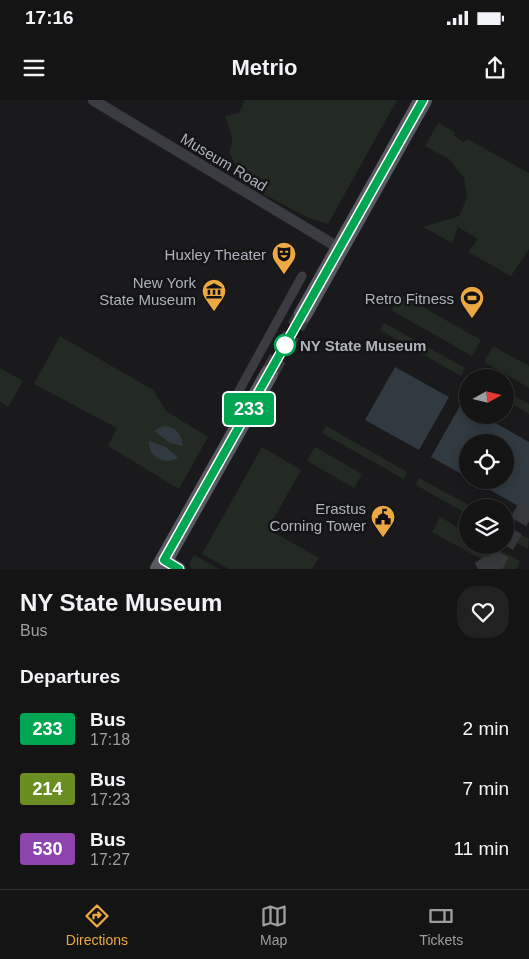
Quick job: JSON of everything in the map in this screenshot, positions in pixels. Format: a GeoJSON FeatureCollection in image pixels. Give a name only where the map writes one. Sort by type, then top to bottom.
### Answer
{"type":"FeatureCollection","features":[{"type":"Feature","properties":{"kind":"main road"},"geometry":{"type":"LineString","coordinates":[[303,314],[423,100]]}},
{"type":"Feature","properties":{"kind":"main road"},"geometry":{"type":"LineString","coordinates":[[161,565],[269,374]]}},
{"type":"Feature","properties":{"kind":"street","name":"Museum Road"},"geometry":{"type":"LineString","coordinates":[[93,100],[339,248]]}},
{"type":"Feature","properties":{"kind":"street"},"geometry":{"type":"LineString","coordinates":[[235,398],[302,276]]}},
{"type":"Feature","properties":{"kind":"street"},"geometry":{"type":"LineString","coordinates":[[161,565],[179,569]]}},
{"type":"Feature","properties":{"kind":"shaded area"},"geometry":{"type":"Polygon","coordinates":[[[245,100],[397,100],[328,224],[309,218],[246,185],[229,152],[232,138],[225,116],[239,113],[245,100]]]}},
{"type":"Feature","properties":{"kind":"shaded area"},"geometry":{"type":"Polygon","coordinates":[[[438,123],[455,132],[454,136],[464,142],[467,139],[529,173],[529,249],[511,276],[468,252],[478,239],[458,227],[452,243],[423,227],[459,216],[467,198],[464,178],[449,159],[425,146],[438,123]]]}},
{"type":"Feature","properties":{"kind":"shaded area"},"geometry":{"type":"Polygon","coordinates":[[[400,294],[481,340],[472,356],[391,310],[400,294]]]}},
{"type":"Feature","properties":{"kind":"shaded area"},"geometry":{"type":"Polygon","coordinates":[[[384,323],[465,368],[459,369],[459,375],[380,330],[384,323]]]}},
{"type":"Feature","properties":{"kind":"shaded area"},"geometry":{"type":"Polygon","coordinates":[[[60,336],[153,390],[166,411],[208,437],[179,489],[108,446],[117,428],[34,384],[60,336]]]}},
{"type":"Feature","properties":{"kind":"shaded area"},"geometry":{"type":"Polygon","coordinates":[[[493,346],[529,366],[529,388],[514,379],[514,369],[496,369],[484,362],[493,346]]]}},
{"type":"Feature","properties":{"kind":"shaded area"},"geometry":{"type":"Polygon","coordinates":[[[395,367],[449,397],[419,450],[365,420],[395,367]]]}},
{"type":"Feature","properties":{"kind":"shaded area"},"geometry":{"type":"Polygon","coordinates":[[[0,368],[23,381],[8,407],[0,402],[0,368]]]}},
{"type":"Feature","properties":{"kind":"shaded area"},"geometry":{"type":"Polygon","coordinates":[[[514,396],[529,404],[529,414],[514,405],[514,396]]]}},
{"type":"Feature","properties":{"kind":"shaded area"},"geometry":{"type":"Polygon","coordinates":[[[459,408],[459,424],[497,424],[529,442],[529,512],[514,504],[514,499],[506,499],[488,489],[514,489],[514,434],[459,434],[459,473],[431,457],[459,408]]]}},
{"type":"Feature","properties":{"kind":"shaded area"},"geometry":{"type":"Polygon","coordinates":[[[163,426],[175,429],[181,438],[183,446],[170,443],[154,431],[163,426]]]}},
{"type":"Feature","properties":{"kind":"shaded area"},"geometry":{"type":"Polygon","coordinates":[[[326,426],[407,472],[404,479],[322,433],[326,426]]]}},
{"type":"Feature","properties":{"kind":"shaded area"},"geometry":{"type":"Polygon","coordinates":[[[149,441],[166,447],[178,458],[167,461],[158,458],[151,451],[149,441]]]}},
{"type":"Feature","properties":{"kind":"shaded area"},"geometry":{"type":"Polygon","coordinates":[[[262,447],[301,470],[268,529],[319,558],[312,569],[229,569],[202,554],[262,447]]]}},
{"type":"Feature","properties":{"kind":"shaded area"},"geometry":{"type":"Polygon","coordinates":[[[315,447],[362,474],[354,488],[307,461],[315,447]]]}},
{"type":"Feature","properties":{"kind":"shaded area"},"geometry":{"type":"Polygon","coordinates":[[[419,478],[459,500],[459,509],[416,485],[419,478]]]}},
{"type":"Feature","properties":{"kind":"shaded area"},"geometry":{"type":"Polygon","coordinates":[[[440,517],[459,528],[459,547],[432,532],[440,517]]]}},
{"type":"Feature","properties":{"kind":"shaded area"},"geometry":{"type":"Polygon","coordinates":[[[514,531],[529,539],[528,549],[514,541],[514,531]]]}},
{"type":"Feature","properties":{"kind":"shaded area"},"geometry":{"type":"Polygon","coordinates":[[[472,554],[507,554],[520,561],[516,569],[499,569],[472,554]]]}},
{"type":"Feature","properties":{"kind":"shaded area"},"geometry":{"type":"Polygon","coordinates":[[[194,555],[219,569],[192,569],[189,564],[194,555]]]}},
{"type":"Feature","properties":{"kind":"tunnel"},"geometry":{"type":"LineString","coordinates":[[269,374],[303,314]]}},
{"type":"Feature","properties":{"kind":"tunnel"},"geometry":{"type":"LineString","coordinates":[[492,569],[529,503]]}},
{"type":"Feature","properties":{"kind":"tunnel"},"geometry":{"type":"LineString","coordinates":[[478,569],[498,558]]}},
{"type":"Feature","properties":{"kind":"bus line","name":"233"},"geometry":{"type":"LineString","coordinates":[[179,569],[164,560],[423,100]]}},
{"type":"Feature","properties":{"kind":"place","name":"Huxley Theater"},"geometry":{"type":"Point","coordinates":[284,275]}},
{"type":"Feature","properties":{"kind":"place","name":"New York State Museum"},"geometry":{"type":"Point","coordinates":[214,312]}},
{"type":"Feature","properties":{"kind":"place","name":"Retro Fitness"},"geometry":{"type":"Point","coordinates":[472,319]}},
{"type":"Feature","properties":{"kind":"place","name":"NY State Museum"},"geometry":{"type":"Point","coordinates":[285,345]}},
{"type":"Feature","properties":{"kind":"place","name":"Erastus Corning Tower"},"geometry":{"type":"Point","coordinates":[383,538]}}]}
